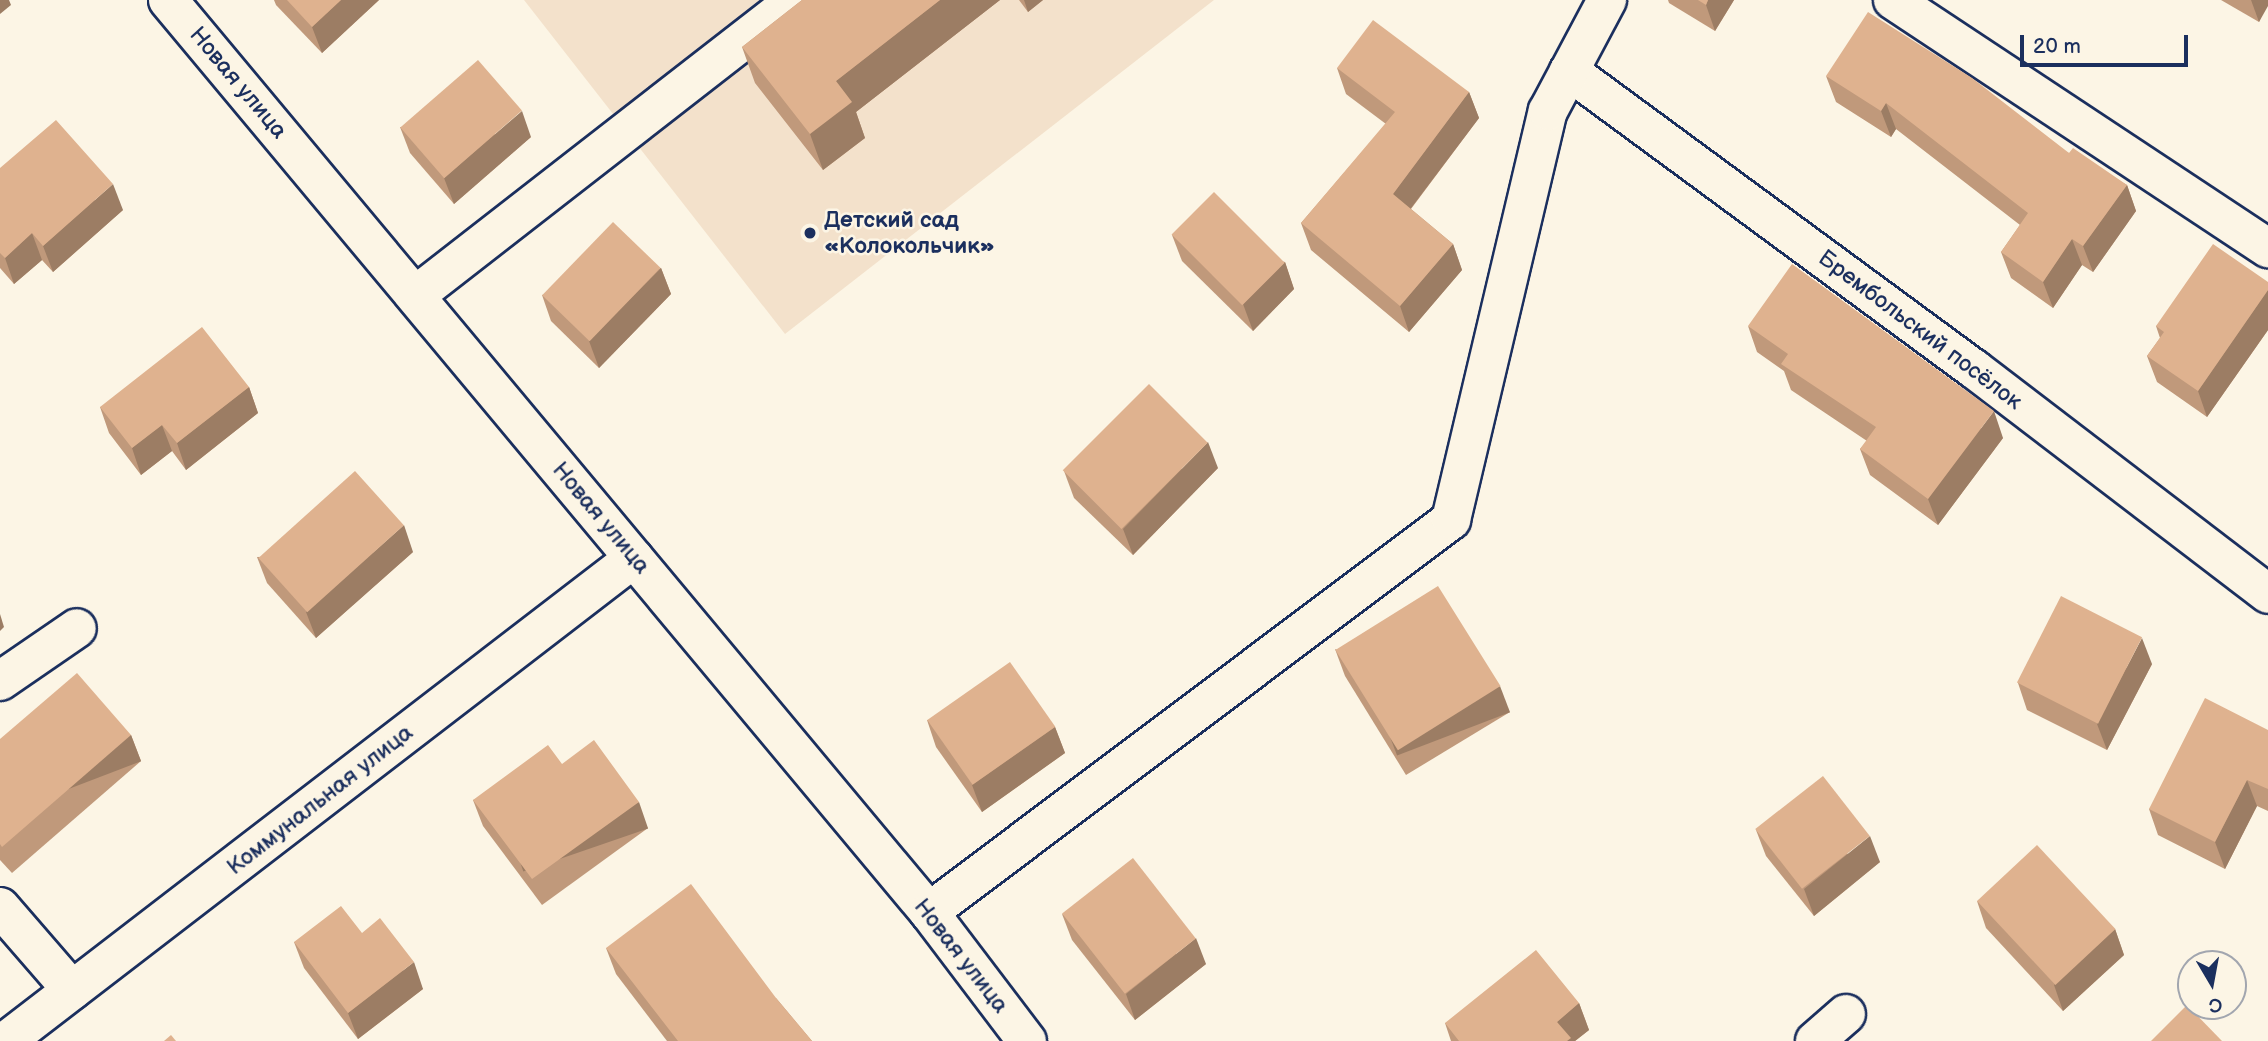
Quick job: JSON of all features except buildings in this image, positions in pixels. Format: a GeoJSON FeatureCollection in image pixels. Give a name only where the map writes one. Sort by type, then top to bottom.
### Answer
{"type":"FeatureCollection","features":[{"type":"Feature","properties":{"kind":"street","name":"Новая улица"},"geometry":{"type":"LineString","coordinates":[[168,0],[929,912],[1027,1041]]}},
{"type":"Feature","properties":{"kind":"street"},"geometry":{"type":"LineString","coordinates":[[416,295],[795,0]]}},
{"type":"Feature","properties":{"kind":"street"},"geometry":{"type":"LineString","coordinates":[[929,912],[1451,520],[1548,111],[1606,0]]}},
{"type":"Feature","properties":{"kind":"street"},"geometry":{"type":"LineString","coordinates":[[1893,0],[2268,248]]}},
{"type":"Feature","properties":{"kind":"street","name":"Брембольский посёлок"},"geometry":{"type":"LineString","coordinates":[[1569,71],[1974,369],[2268,594]]}},
{"type":"Feature","properties":{"kind":"street","name":"Коммунальная улица"},"geometry":{"type":"LineString","coordinates":[[6,1041],[634,558]]}},
{"type":"Feature","properties":{"kind":"street"},"geometry":{"type":"LineString","coordinates":[[0,681],[78,628]]}},
{"type":"Feature","properties":{"kind":"street"},"geometry":{"type":"LineString","coordinates":[[0,908],[72,990]]}},
{"type":"Feature","properties":{"kind":"street"},"geometry":{"type":"LineString","coordinates":[[1815,1041],[1846,1014]]}},
{"type":"Feature","properties":{"kind":"shaded area","name":"Детский сад «Колокольчик»"},"geometry":{"type":"Polygon","coordinates":[[[524,0],[1214,0],[785,334],[524,0]]]}},
{"type":"Feature","properties":{"kind":"place","name":"Детский сад «Колокольчик»"},"geometry":{"type":"Point","coordinates":[810,233]}}]}
